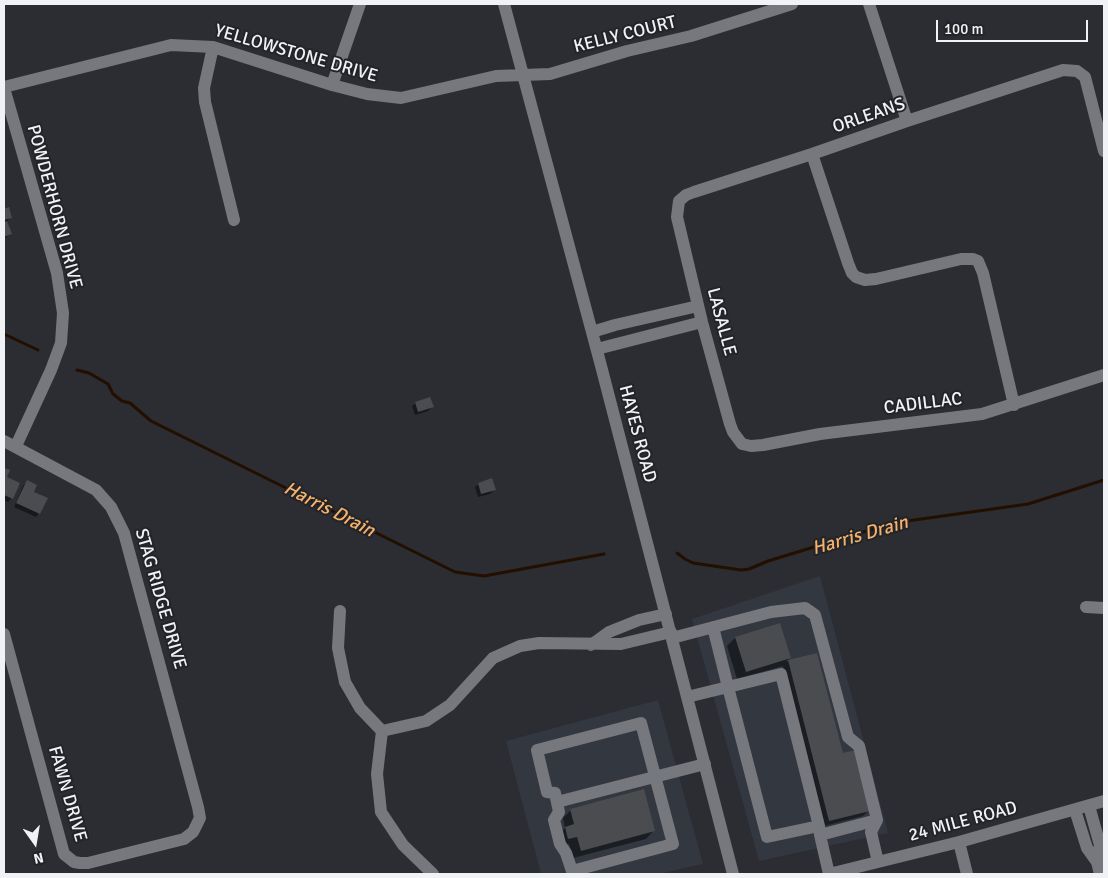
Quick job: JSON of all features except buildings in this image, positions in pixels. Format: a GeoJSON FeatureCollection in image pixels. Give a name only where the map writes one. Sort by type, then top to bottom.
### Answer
{"type":"FeatureCollection","features":[{"type":"Feature","properties":{"kind":"street"},"geometry":{"type":"LineString","coordinates":[[332,85],[360,4]]}},
{"type":"Feature","properties":{"kind":"street","name":"HAYES ROAD"},"geometry":{"type":"LineString","coordinates":[[504,4],[597,349],[733,874]]}},
{"type":"Feature","properties":{"kind":"street","name":"KELLY COURT"},"geometry":{"type":"LineString","coordinates":[[522,75],[550,74],[619,53],[691,36],[792,4]]}},
{"type":"Feature","properties":{"kind":"street"},"geometry":{"type":"LineString","coordinates":[[869,4],[907,121]]}},
{"type":"Feature","properties":{"kind":"street","name":"YELLOWSTONE DRIVE"},"geometry":{"type":"LineString","coordinates":[[4,88],[171,45],[213,47],[332,85],[367,94],[401,98],[496,76],[522,75]]}},
{"type":"Feature","properties":{"kind":"street"},"geometry":{"type":"LineString","coordinates":[[213,47],[204,88],[206,115],[234,220]]}},
{"type":"Feature","properties":{"kind":"street","name":"ORLEANS"},"geometry":{"type":"LineString","coordinates":[[678,206],[682,198],[694,192],[1054,72],[1070,69],[1077,71],[1085,78],[1088,85],[1104,152]]}},
{"type":"Feature","properties":{"kind":"street","name":"POWDERHORN DRIVE"},"geometry":{"type":"LineString","coordinates":[[4,88],[57,273],[63,313],[61,343],[51,370],[16,446]]}},
{"type":"Feature","properties":{"kind":"street"},"geometry":{"type":"LineString","coordinates":[[812,154],[848,263],[856,277],[865,280],[876,279],[961,259],[978,261],[983,273],[1014,405]]}},
{"type":"Feature","properties":{"kind":"street","name":"LASALLE"},"geometry":{"type":"LineString","coordinates":[[678,206],[678,226],[702,322],[730,424],[733,432],[742,444]]}},
{"type":"Feature","properties":{"kind":"street"},"geometry":{"type":"LineString","coordinates":[[592,332],[698,306]]}},
{"type":"Feature","properties":{"kind":"street"},"geometry":{"type":"LineString","coordinates":[[597,349],[702,322]]}},
{"type":"Feature","properties":{"kind":"street","name":"CADILLAC"},"geometry":{"type":"LineString","coordinates":[[742,444],[751,446],[763,445],[820,434],[982,414],[1104,375]]}},
{"type":"Feature","properties":{"kind":"street","name":"STAG RIDGE DRIVE"},"geometry":{"type":"LineString","coordinates":[[4,441],[96,490],[111,507],[124,533],[198,807],[200,818],[198,825]]}},
{"type":"Feature","properties":{"kind":"street"},"geometry":{"type":"LineString","coordinates":[[1086,607],[1104,608]]}},
{"type":"Feature","properties":{"kind":"street"},"geometry":{"type":"LineString","coordinates":[[382,731],[426,721],[450,705],[493,658],[520,646],[540,643],[621,644],[713,627],[780,610],[805,608],[815,615],[848,737],[859,746],[877,820],[871,832],[878,862]]}},
{"type":"Feature","properties":{"kind":"street"},"geometry":{"type":"LineString","coordinates":[[340,611],[338,648],[345,682],[360,708],[382,731]]}},
{"type":"Feature","properties":{"kind":"street"},"geometry":{"type":"LineString","coordinates":[[591,645],[609,632],[639,620],[666,614]]}},
{"type":"Feature","properties":{"kind":"street"},"geometry":{"type":"LineString","coordinates":[[713,627],[767,837],[820,831],[877,820]]}},
{"type":"Feature","properties":{"kind":"street","name":"FAWN DRIVE"},"geometry":{"type":"LineString","coordinates":[[4,634],[64,854],[74,862],[88,863],[184,838],[193,832],[198,825]]}},
{"type":"Feature","properties":{"kind":"street"},"geometry":{"type":"LineString","coordinates":[[687,697],[781,674],[829,874]]}},
{"type":"Feature","properties":{"kind":"street"},"geometry":{"type":"LineString","coordinates":[[641,723],[674,844],[573,872],[566,853],[560,844],[554,820],[560,812],[557,802],[555,794],[547,792],[537,750],[641,723]]}},
{"type":"Feature","properties":{"kind":"street"},"geometry":{"type":"LineString","coordinates":[[382,731],[377,774],[381,812],[403,846],[434,874]]}},
{"type":"Feature","properties":{"kind":"street"},"geometry":{"type":"LineString","coordinates":[[557,802],[705,764]]}},
{"type":"Feature","properties":{"kind":"street","name":"24 MILE ROAD"},"geometry":{"type":"LineString","coordinates":[[829,874],[959,842],[1104,801]]}},
{"type":"Feature","properties":{"kind":"street"},"geometry":{"type":"LineString","coordinates":[[1089,806],[1100,845],[1099,868]]}},
{"type":"Feature","properties":{"kind":"street"},"geometry":{"type":"LineString","coordinates":[[1076,810],[1087,848],[1099,868]]}},
{"type":"Feature","properties":{"kind":"street"},"geometry":{"type":"LineString","coordinates":[[959,842],[967,874]]}},
{"type":"Feature","properties":{"kind":"shaded area"},"geometry":{"type":"Polygon","coordinates":[[[820,576],[888,833],[759,861],[692,619],[820,576]]]}},
{"type":"Feature","properties":{"kind":"shaded area"},"geometry":{"type":"Polygon","coordinates":[[[658,700],[703,864],[659,874],[541,874],[506,741],[658,700]]]}},
{"type":"Feature","properties":{"kind":"waterway","name":"Harris Drain"},"geometry":{"type":"LineString","coordinates":[[4,334],[38,350]]}},
{"type":"Feature","properties":{"kind":"waterway","name":"Harris Drain"},"geometry":{"type":"LineString","coordinates":[[77,370],[89,373],[108,384],[113,394],[122,401],[130,403],[151,421],[455,572],[484,576],[604,554]]}},
{"type":"Feature","properties":{"kind":"waterway","name":"Harris Drain"},"geometry":{"type":"LineString","coordinates":[[677,553],[693,563],[741,570],[749,569],[768,561],[893,523],[1028,504],[1104,480]]}}]}
